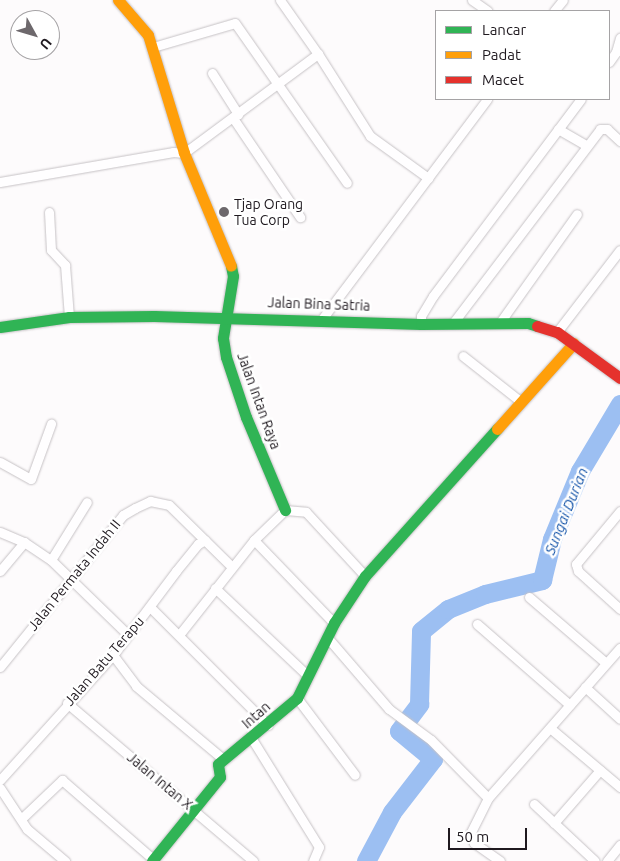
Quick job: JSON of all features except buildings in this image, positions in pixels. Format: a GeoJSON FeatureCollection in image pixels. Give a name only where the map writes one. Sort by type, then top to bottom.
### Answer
{"type":"FeatureCollection","features":[{"type":"Feature","properties":{"kind":"street","name":"Jalan Intan Raya"},"geometry":{"type":"LineString","coordinates":[[118,0],[143,27],[153,47],[184,153],[232,267],[223,338],[228,364],[246,417],[285,510]]}},
{"type":"Feature","properties":{"kind":"street"},"geometry":{"type":"LineString","coordinates":[[280,0],[318,54],[370,136],[428,178]]}},
{"type":"Feature","properties":{"kind":"street"},"geometry":{"type":"LineString","coordinates":[[472,0],[487,10]]}},
{"type":"Feature","properties":{"kind":"street"},"geometry":{"type":"LineString","coordinates":[[555,10],[563,0]]}},
{"type":"Feature","properties":{"kind":"street"},"geometry":{"type":"LineString","coordinates":[[153,47],[214,31],[233,22],[279,84],[347,183]]}},
{"type":"Feature","properties":{"kind":"street"},"geometry":{"type":"LineString","coordinates":[[618,53],[620,38]]}},
{"type":"Feature","properties":{"kind":"street"},"geometry":{"type":"LineString","coordinates":[[0,182],[173,152],[184,153],[318,54]]}},
{"type":"Feature","properties":{"kind":"street"},"geometry":{"type":"LineString","coordinates":[[212,73],[236,116],[300,217]]}},
{"type":"Feature","properties":{"kind":"street"},"geometry":{"type":"LineString","coordinates":[[322,319],[485,100]]}},
{"type":"Feature","properties":{"kind":"street"},"geometry":{"type":"LineString","coordinates":[[421,324],[421,316],[433,296],[580,100]]}},
{"type":"Feature","properties":{"kind":"street"},"geometry":{"type":"LineString","coordinates":[[453,323],[586,146],[603,128],[620,141]]}},
{"type":"Feature","properties":{"kind":"street"},"geometry":{"type":"LineString","coordinates":[[558,129],[586,146]]}},
{"type":"Feature","properties":{"kind":"street"},"geometry":{"type":"LineString","coordinates":[[49,212],[51,250],[65,265],[68,317]]}},
{"type":"Feature","properties":{"kind":"street"},"geometry":{"type":"LineString","coordinates":[[501,321],[577,214]]}},
{"type":"Feature","properties":{"kind":"street"},"geometry":{"type":"LineString","coordinates":[[557,332],[620,250]]}},
{"type":"Feature","properties":{"kind":"street","name":"Jalan Bina Satria"},"geometry":{"type":"LineString","coordinates":[[0,327],[68,317],[227,316],[421,324],[501,321],[542,325],[557,332],[620,378]]}},
{"type":"Feature","properties":{"kind":"street","name":"Intan"},"geometry":{"type":"LineString","coordinates":[[223,760],[252,739],[297,698],[334,623],[365,576],[574,343]]}},
{"type":"Feature","properties":{"kind":"street"},"geometry":{"type":"LineString","coordinates":[[463,356],[520,401]]}},
{"type":"Feature","properties":{"kind":"street"},"geometry":{"type":"LineString","coordinates":[[0,462],[31,479],[51,424]]}},
{"type":"Feature","properties":{"kind":"street","name":"Jalan Permata Indah II"},"geometry":{"type":"LineString","coordinates":[[0,667],[123,515],[150,501],[169,505],[205,540]]}},
{"type":"Feature","properties":{"kind":"street"},"geometry":{"type":"LineString","coordinates":[[51,560],[87,502]]}},
{"type":"Feature","properties":{"kind":"street"},"geometry":{"type":"LineString","coordinates":[[179,635],[254,540],[285,510],[306,512],[365,576]]}},
{"type":"Feature","properties":{"kind":"street"},"geometry":{"type":"LineString","coordinates":[[619,606],[578,571],[576,564],[620,510]]}},
{"type":"Feature","properties":{"kind":"street"},"geometry":{"type":"LineString","coordinates":[[0,532],[24,542],[51,560],[128,636]]}},
{"type":"Feature","properties":{"kind":"street"},"geometry":{"type":"LineString","coordinates":[[205,540],[232,567]]}},
{"type":"Feature","properties":{"kind":"street","name":"Jalan Batu Terapu"},"geometry":{"type":"LineString","coordinates":[[0,780],[67,703],[113,655],[190,553],[205,540]]}},
{"type":"Feature","properties":{"kind":"street"},"geometry":{"type":"LineString","coordinates":[[254,540],[334,623]]}},
{"type":"Feature","properties":{"kind":"street"},"geometry":{"type":"LineString","coordinates":[[0,570],[24,542]]}},
{"type":"Feature","properties":{"kind":"street"},"geometry":{"type":"LineString","coordinates":[[215,588],[308,676]]}},
{"type":"Feature","properties":{"kind":"street"},"geometry":{"type":"LineString","coordinates":[[529,597],[606,663]]}},
{"type":"Feature","properties":{"kind":"street"},"geometry":{"type":"LineString","coordinates":[[150,607],[268,725]]}},
{"type":"Feature","properties":{"kind":"street"},"geometry":{"type":"LineString","coordinates":[[477,624],[570,705]]}},
{"type":"Feature","properties":{"kind":"street"},"geometry":{"type":"LineString","coordinates":[[327,637],[396,716],[431,740],[488,798]]}},
{"type":"Feature","properties":{"kind":"street"},"geometry":{"type":"LineString","coordinates":[[500,861],[474,843],[470,834],[488,798],[620,648]]}},
{"type":"Feature","properties":{"kind":"street"},"geometry":{"type":"LineString","coordinates":[[21,819],[62,780],[154,860],[195,811],[220,777],[218,764],[223,760],[136,686],[113,655]]}},
{"type":"Feature","properties":{"kind":"street"},"geometry":{"type":"LineString","coordinates":[[585,687],[620,719]]}},
{"type":"Feature","properties":{"kind":"street"},"geometry":{"type":"LineString","coordinates":[[297,698],[355,774]]}},
{"type":"Feature","properties":{"kind":"street","name":"Jalan Intan X"},"geometry":{"type":"LineString","coordinates":[[67,703],[253,861]]}},
{"type":"Feature","properties":{"kind":"street"},"geometry":{"type":"LineString","coordinates":[[550,728],[620,787]]}},
{"type":"Feature","properties":{"kind":"street"},"geometry":{"type":"LineString","coordinates":[[252,739],[319,847],[313,861]]}},
{"type":"Feature","properties":{"kind":"street"},"geometry":{"type":"LineString","coordinates":[[554,823],[600,770]]}},
{"type":"Feature","properties":{"kind":"street"},"geometry":{"type":"LineString","coordinates":[[0,788],[27,829],[65,861]]}},
{"type":"Feature","properties":{"kind":"street"},"geometry":{"type":"LineString","coordinates":[[534,804],[596,861]]}},
{"type":"Feature","properties":{"kind":"street"},"geometry":{"type":"LineString","coordinates":[[607,861],[620,845]]}},
{"type":"Feature","properties":{"kind":"waterway","name":"Sungai Durian"},"geometry":{"type":"LineString","coordinates":[[366,861],[392,812],[433,759],[399,731],[419,704],[421,631],[448,609],[485,594],[542,580],[552,539],[580,471],[620,404]]}},
{"type":"Feature","properties":{"kind":"traffic: fast"},"geometry":{"type":"LineString","coordinates":[[231,266],[233,276],[223,338],[226,357],[246,417],[285,510]]}},
{"type":"Feature","properties":{"kind":"traffic: fast"},"geometry":{"type":"LineString","coordinates":[[0,327],[69,317],[154,316],[421,324],[528,323],[537,326]]}},
{"type":"Feature","properties":{"kind":"traffic: fast"},"geometry":{"type":"LineString","coordinates":[[152,861],[220,777],[218,764],[297,698],[334,623],[365,576],[497,429]]}},
{"type":"Feature","properties":{"kind":"traffic: slow"},"geometry":{"type":"LineString","coordinates":[[118,0],[148,35],[184,153],[231,266]]}},
{"type":"Feature","properties":{"kind":"traffic: slow"},"geometry":{"type":"LineString","coordinates":[[497,429],[574,343]]}},
{"type":"Feature","properties":{"kind":"traffic: jam"},"geometry":{"type":"LineString","coordinates":[[537,326],[557,332],[620,378]]}},
{"type":"Feature","properties":{"kind":"place","name":"Tjap Orang Tua Corp"},"geometry":{"type":"Point","coordinates":[224,212]}}]}
